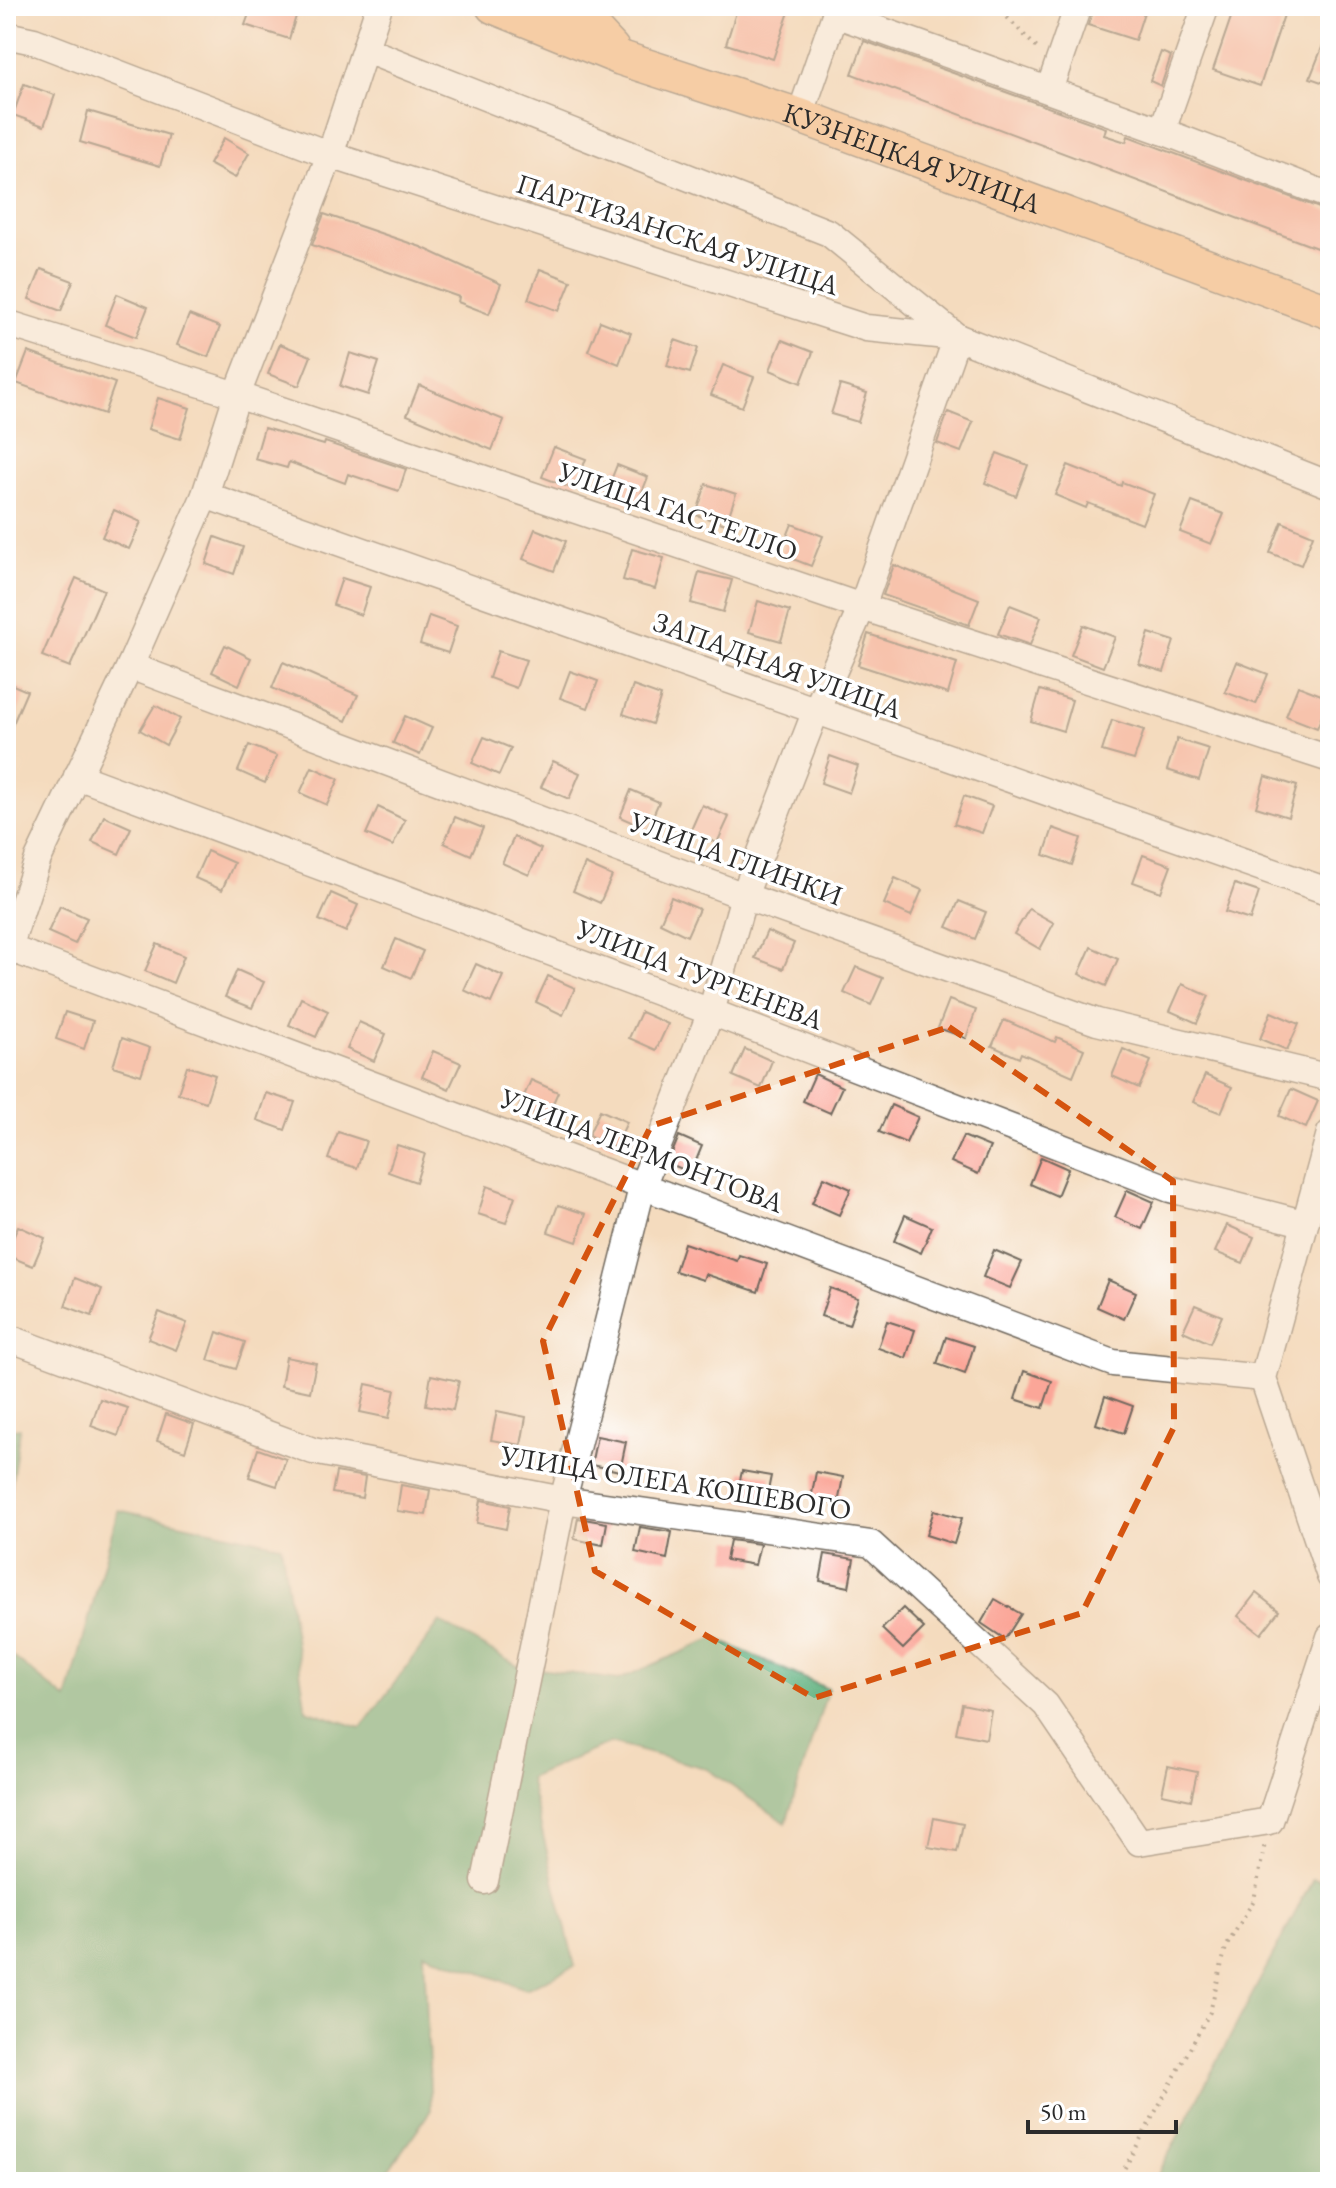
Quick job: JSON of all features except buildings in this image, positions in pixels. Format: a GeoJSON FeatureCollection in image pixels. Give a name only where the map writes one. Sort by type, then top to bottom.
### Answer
{"type":"FeatureCollection","features":[{"type":"Feature","properties":{"kind":"main road","name":"КУЗНЕЦКАЯ УЛИЦА"},"geometry":{"type":"LineString","coordinates":[[493,6],[621,58],[800,116],[1330,312]]}},
{"type":"Feature","properties":{"kind":"main road"},"geometry":{"type":"LineString","coordinates":[[572,6],[621,58]]}},
{"type":"Feature","properties":{"kind":"street"},"geometry":{"type":"LineString","coordinates":[[6,957],[6,947],[38,859],[130,666],[205,495],[237,395],[330,155],[379,6]]}},
{"type":"Feature","properties":{"kind":"street"},"geometry":{"type":"LineString","coordinates":[[1053,79],[1078,6]]}},
{"type":"Feature","properties":{"kind":"street"},"geometry":{"type":"LineString","coordinates":[[1162,131],[1206,6]]}},
{"type":"Feature","properties":{"kind":"street"},"geometry":{"type":"LineString","coordinates":[[800,116],[837,10],[1053,79],[1162,131],[1330,196]]}},
{"type":"Feature","properties":{"kind":"street","name":"ПАРТИЗАНСКАЯ УЛИЦА"},"geometry":{"type":"LineString","coordinates":[[6,35],[34,41],[330,155],[866,328],[957,337],[1330,485]]}},
{"type":"Feature","properties":{"kind":"street"},"geometry":{"type":"LineString","coordinates":[[366,50],[829,233],[957,337],[862,607],[815,713],[744,896],[711,1012],[643,1184],[563,1500],[485,1881]]}},
{"type":"Feature","properties":{"kind":"street","name":"УЛИЦА ГАСТЕЛЛО"},"geometry":{"type":"LineString","coordinates":[[6,323],[237,395],[862,607],[1330,759]]}},
{"type":"Feature","properties":{"kind":"street","name":"ЗАПАДНАЯ УЛИЦА"},"geometry":{"type":"LineString","coordinates":[[205,495],[815,713],[1330,892]]}},
{"type":"Feature","properties":{"kind":"street","name":"УЛИЦА ГЛИНКИ"},"geometry":{"type":"LineString","coordinates":[[130,666],[744,896],[1097,1022],[1330,1078]]}},
{"type":"Feature","properties":{"kind":"street","name":"УЛИЦА ТУРГЕНЕВА"},"geometry":{"type":"LineString","coordinates":[[77,776],[711,1012],[1170,1189],[1303,1223]]}},
{"type":"Feature","properties":{"kind":"street","name":"УЛИЦА ЛЕРМОНТОВА"},"geometry":{"type":"LineString","coordinates":[[6,947],[1113,1363],[1263,1378]]}},
{"type":"Feature","properties":{"kind":"street"},"geometry":{"type":"LineString","coordinates":[[1330,1133],[1263,1378],[1330,1576]]}},
{"type":"Feature","properties":{"kind":"street","name":"УЛИЦА ОЛЕГА КОШЕВОГО"},"geometry":{"type":"LineString","coordinates":[[7,1336],[313,1451],[563,1500],[871,1544],[1046,1705],[1139,1842],[1270,1821]]}},
{"type":"Feature","properties":{"kind":"street"},"geometry":{"type":"LineString","coordinates":[[1270,1821],[1330,1637]]}},
{"type":"Feature","properties":{"kind":"path"},"geometry":{"type":"LineString","coordinates":[[996,6],[1053,79]]}},
{"type":"Feature","properties":{"kind":"path"},"geometry":{"type":"LineString","coordinates":[[1117,2182],[1210,2012],[1226,1947],[1254,1900],[1270,1821]]}},
{"type":"Feature","properties":{"kind":"path"},"geometry":{"type":"LineString","coordinates":[[715,2182],[728,2174],[758,2182]]}},
{"type":"Feature","properties":{"kind":"highlighted area"},"geometry":{"type":"Polygon","coordinates":[[[949,1027],[1173,1181],[1174,1427],[1082,1613],[814,1698],[595,1571],[543,1341],[651,1126],[949,1027]]]}},
{"type":"Feature","properties":{"kind":"green space"},"geometry":{"type":"Polygon","coordinates":[[[20,1428],[6,1522],[6,1430],[20,1428]]]}},
{"type":"Feature","properties":{"kind":"green space"},"geometry":{"type":"Polygon","coordinates":[[[118,1510],[281,1545],[306,1710],[361,1728],[440,1622],[518,1666],[618,1680],[714,1638],[828,1689],[786,1823],[705,1768],[610,1743],[529,1778],[575,1966],[526,1989],[424,1953],[431,2110],[380,2182],[6,2182],[6,1651],[67,1700],[118,1510]]]}},
{"type":"Feature","properties":{"kind":"green space"},"geometry":{"type":"Polygon","coordinates":[[[1313,1879],[1330,1883],[1330,2182],[1154,2182],[1313,1879]]]}}]}
